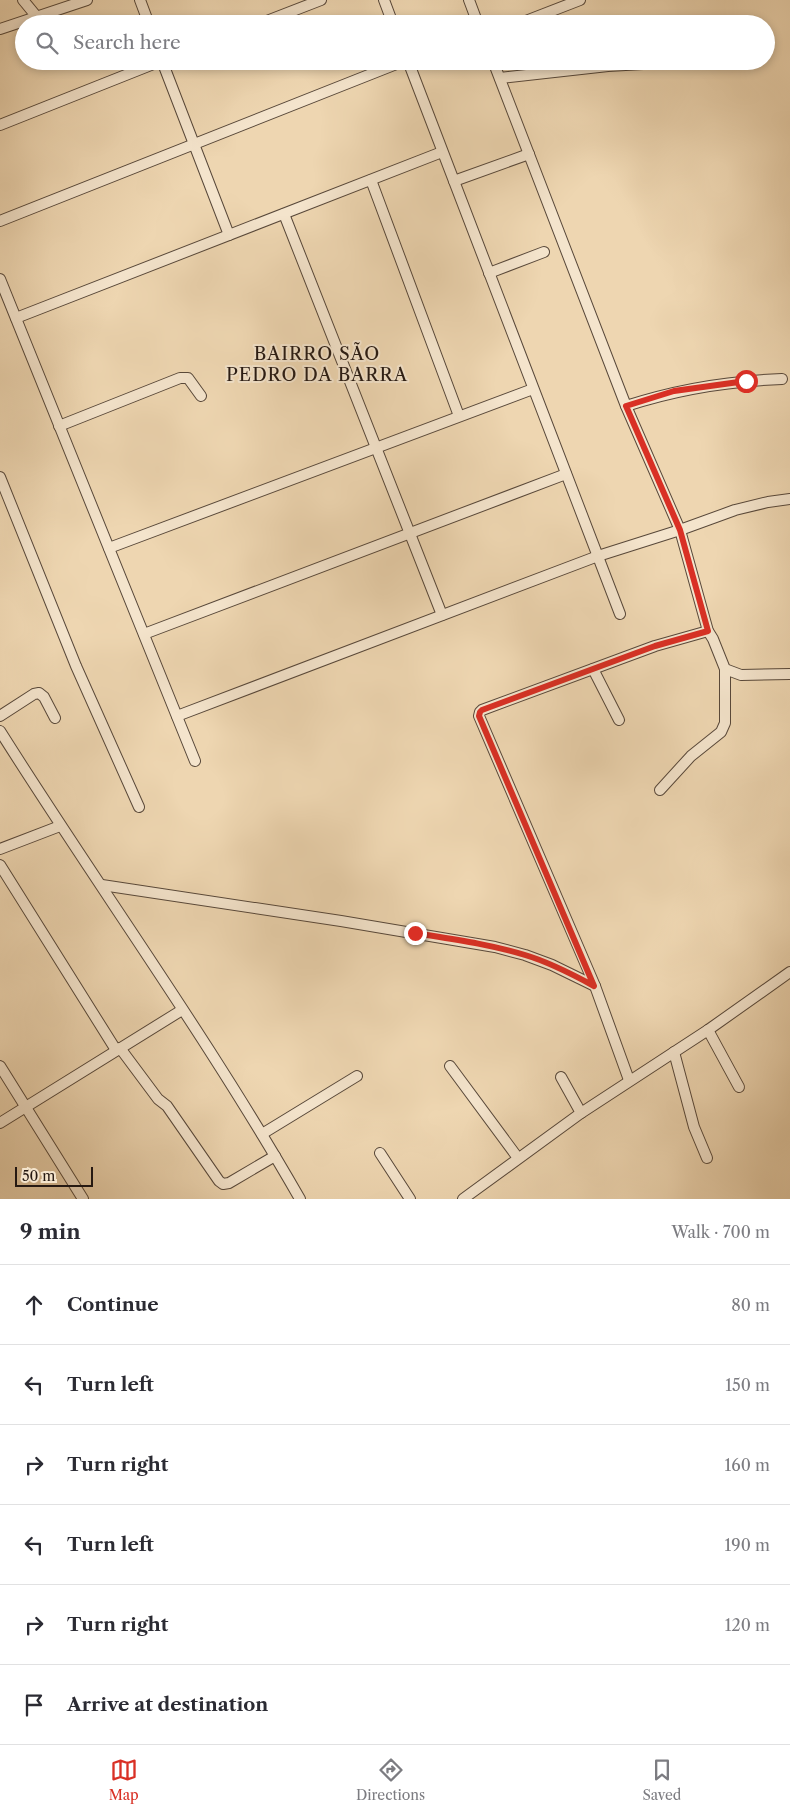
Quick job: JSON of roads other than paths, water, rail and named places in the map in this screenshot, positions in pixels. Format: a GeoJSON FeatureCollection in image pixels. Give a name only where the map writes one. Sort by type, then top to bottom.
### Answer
{"type":"FeatureCollection","features":[{"type":"Feature","properties":{"kind":"street"},"geometry":{"type":"LineString","coordinates":[[23,0],[35,15]]}},
{"type":"Feature","properties":{"kind":"street"},"geometry":{"type":"LineString","coordinates":[[43,15],[87,0]]}},
{"type":"Feature","properties":{"kind":"street"},"geometry":{"type":"LineString","coordinates":[[140,0],[146,15]]}},
{"type":"Feature","properties":{"kind":"street"},"geometry":{"type":"LineString","coordinates":[[282,15],[321,0]]}},
{"type":"Feature","properties":{"kind":"street"},"geometry":{"type":"LineString","coordinates":[[384,0],[390,15]]}},
{"type":"Feature","properties":{"kind":"street"},"geometry":{"type":"LineString","coordinates":[[469,0],[475,15]]}},
{"type":"Feature","properties":{"kind":"street"},"geometry":{"type":"LineString","coordinates":[[541,15],[580,0]]}},
{"type":"Feature","properties":{"kind":"street"},"geometry":{"type":"LineString","coordinates":[[0,29],[15,24]]}},
{"type":"Feature","properties":{"kind":"street"},"geometry":{"type":"LineString","coordinates":[[0,125],[139,70]]}},
{"type":"Feature","properties":{"kind":"street"},"geometry":{"type":"LineString","coordinates":[[165,70],[229,235]]}},
{"type":"Feature","properties":{"kind":"street"},"geometry":{"type":"LineString","coordinates":[[0,221],[381,70]]}},
{"type":"Feature","properties":{"kind":"street"},"geometry":{"type":"LineString","coordinates":[[411,70],[620,614]]}},
{"type":"Feature","properties":{"kind":"street"},"geometry":{"type":"LineString","coordinates":[[497,70],[626,406],[680,530],[708,631],[725,669],[725,723],[721,732],[691,756],[660,790]]}},
{"type":"Feature","properties":{"kind":"street"},"geometry":{"type":"LineString","coordinates":[[500,78],[572,70]]}},
{"type":"Feature","properties":{"kind":"street"},"geometry":{"type":"LineString","coordinates":[[16,318],[442,152]]}},
{"type":"Feature","properties":{"kind":"street"},"geometry":{"type":"LineString","coordinates":[[454,181],[529,154]]}},
{"type":"Feature","properties":{"kind":"street"},"geometry":{"type":"LineString","coordinates":[[371,180],[460,416]]}},
{"type":"Feature","properties":{"kind":"street"},"geometry":{"type":"LineString","coordinates":[[284,214],[442,615]]}},
{"type":"Feature","properties":{"kind":"street"},"geometry":{"type":"LineString","coordinates":[[489,273],[544,252]]}},
{"type":"Feature","properties":{"kind":"street"},"geometry":{"type":"LineString","coordinates":[[0,279],[195,761]]}},
{"type":"Feature","properties":{"kind":"street"},"geometry":{"type":"LineString","coordinates":[[60,426],[180,378],[188,378],[201,396]]}},
{"type":"Feature","properties":{"kind":"street"},"geometry":{"type":"LineString","coordinates":[[626,406],[674,391],[746,381],[782,379]]}},
{"type":"Feature","properties":{"kind":"street"},"geometry":{"type":"LineString","coordinates":[[109,548],[534,388]]}},
{"type":"Feature","properties":{"kind":"street"},"geometry":{"type":"LineString","coordinates":[[144,634],[566,474]]}},
{"type":"Feature","properties":{"kind":"street"},"geometry":{"type":"LineString","coordinates":[[0,477],[76,666],[140,807]]}},
{"type":"Feature","properties":{"kind":"street"},"geometry":{"type":"LineString","coordinates":[[177,716],[598,556],[735,510],[790,499]]}},
{"type":"Feature","properties":{"kind":"street"},"geometry":{"type":"LineString","coordinates":[[629,1080],[594,986],[479,716],[482,710],[655,646],[708,631]]}},
{"type":"Feature","properties":{"kind":"street"},"geometry":{"type":"LineString","coordinates":[[593,669],[619,720]]}},
{"type":"Feature","properties":{"kind":"street"},"geometry":{"type":"LineString","coordinates":[[725,669],[741,675],[790,674]]}},
{"type":"Feature","properties":{"kind":"street"},"geometry":{"type":"LineString","coordinates":[[0,716],[38,693],[44,697],[55,718]]}},
{"type":"Feature","properties":{"kind":"street"},"geometry":{"type":"LineString","coordinates":[[0,731],[60,826],[102,885],[262,1134],[300,1199]]}},
{"type":"Feature","properties":{"kind":"street"},"geometry":{"type":"LineString","coordinates":[[0,849],[60,826]]}},
{"type":"Feature","properties":{"kind":"street"},"geometry":{"type":"LineString","coordinates":[[0,865],[118,1049],[158,1099],[167,1106],[218,1181],[223,1184],[229,1183],[275,1156]]}},
{"type":"Feature","properties":{"kind":"street"},"geometry":{"type":"LineString","coordinates":[[102,885],[341,921],[495,947],[552,965],[594,986]]}},
{"type":"Feature","properties":{"kind":"street"},"geometry":{"type":"LineString","coordinates":[[462,1199],[581,1113],[708,1030],[790,972]]}},
{"type":"Feature","properties":{"kind":"street"},"geometry":{"type":"LineString","coordinates":[[0,1122],[182,1010]]}},
{"type":"Feature","properties":{"kind":"street"},"geometry":{"type":"LineString","coordinates":[[708,1030],[739,1087]]}},
{"type":"Feature","properties":{"kind":"street"},"geometry":{"type":"LineString","coordinates":[[674,1052],[694,1127],[707,1158]]}},
{"type":"Feature","properties":{"kind":"street"},"geometry":{"type":"LineString","coordinates":[[0,1066],[83,1199]]}},
{"type":"Feature","properties":{"kind":"street"},"geometry":{"type":"LineString","coordinates":[[450,1066],[518,1158]]}},
{"type":"Feature","properties":{"kind":"street"},"geometry":{"type":"LineString","coordinates":[[262,1134],[357,1076]]}},
{"type":"Feature","properties":{"kind":"street"},"geometry":{"type":"LineString","coordinates":[[560,1077],[581,1113]]}},
{"type":"Feature","properties":{"kind":"street"},"geometry":{"type":"LineString","coordinates":[[380,1153],[410,1199]]}},
{"type":"Feature","properties":{"kind":"district","name":"BAIRRO SÃO PEDRO DA BARRA"},"geometry":{"type":"Point","coordinates":[317,364]}}]}
